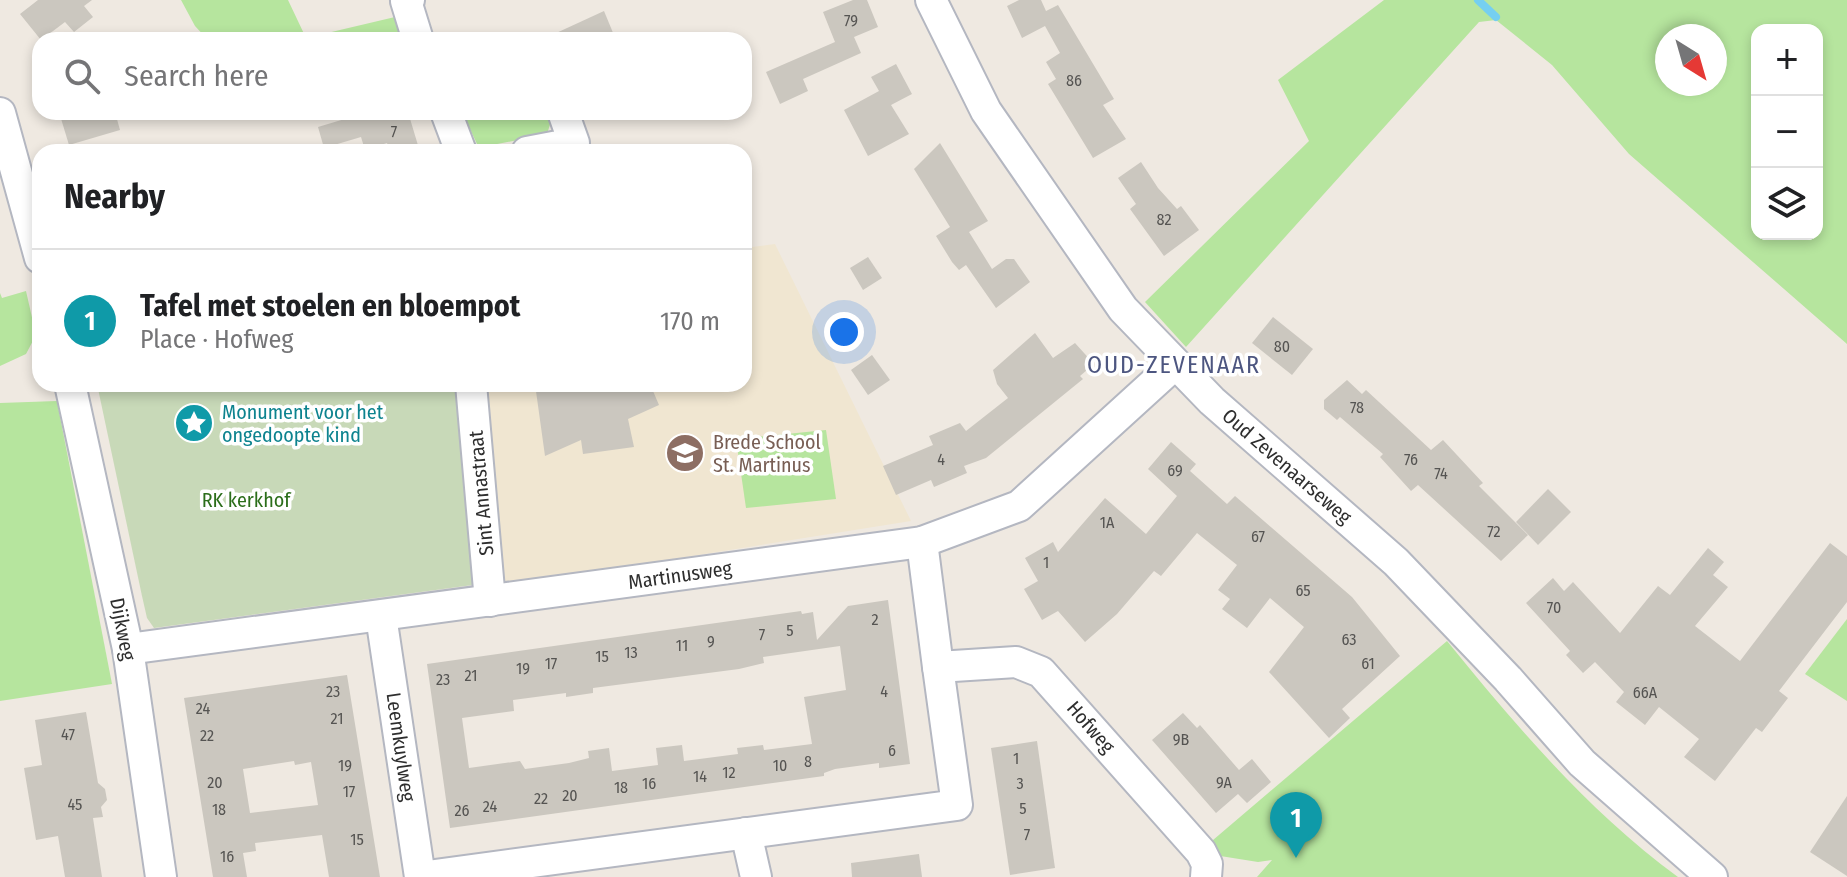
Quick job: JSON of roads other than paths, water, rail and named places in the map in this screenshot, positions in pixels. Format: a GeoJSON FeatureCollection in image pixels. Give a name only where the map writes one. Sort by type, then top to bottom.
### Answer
{"type":"FeatureCollection","features":[{"type":"Feature","properties":{"kind":"street"},"geometry":{"type":"LineString","coordinates":[[409,0],[406,1],[416,32]]}},
{"type":"Feature","properties":{"kind":"street","name":"Oud Zevenaarseweg"},"geometry":{"type":"LineString","coordinates":[[931,0],[986,111],[1097,274],[1174,365],[1396,562],[1582,763],[1712,877]]}},
{"type":"Feature","properties":{"kind":"street"},"geometry":{"type":"LineString","coordinates":[[0,113],[32,229]]}},
{"type":"Feature","properties":{"kind":"street"},"geometry":{"type":"LineString","coordinates":[[449,120],[458,144]]}},
{"type":"Feature","properties":{"kind":"street"},"geometry":{"type":"LineString","coordinates":[[566,120],[574,143],[569,144]]}},
{"type":"Feature","properties":{"kind":"street","name":"Martinusweg"},"geometry":{"type":"LineString","coordinates":[[128,649],[922,542],[1019,506],[1174,365]]}},
{"type":"Feature","properties":{"kind":"street","name":"Dijkweg"},"geometry":{"type":"LineString","coordinates":[[72,392],[128,649],[161,877]]}},
{"type":"Feature","properties":{"kind":"street","name":"Sint Annastraat"},"geometry":{"type":"LineString","coordinates":[[472,392],[490,601]]}},
{"type":"Feature","properties":{"kind":"street"},"geometry":{"type":"LineString","coordinates":[[420,877],[957,805],[922,542]]}},
{"type":"Feature","properties":{"kind":"street","name":"Leemkuylweg"},"geometry":{"type":"LineString","coordinates":[[381,616],[420,877]]}},
{"type":"Feature","properties":{"kind":"street","name":"Hofweg"},"geometry":{"type":"LineString","coordinates":[[938,667],[1016,662],[1041,672],[1201,852],[1206,870]]}},
{"type":"Feature","properties":{"kind":"street"},"geometry":{"type":"LineString","coordinates":[[746,833],[756,877]]}},
{"type":"Feature","properties":{"kind":"waterway"},"geometry":{"type":"LineString","coordinates":[[1478,0],[1496,17]]}},
{"type":"Feature","properties":{"kind":"place","name":"Monument voor het ongedoopte kind"},"geometry":{"type":"Point","coordinates":[194,423]}},
{"type":"Feature","properties":{"kind":"place","name":"Brede School St. Martinus"},"geometry":{"type":"Point","coordinates":[685,453]}},
{"type":"Feature","properties":{"kind":"place","name":"Tafel met stoelen en bloempot"},"geometry":{"type":"Point","coordinates":[1296,858]}},
{"type":"Feature","properties":{"kind":"district","name":"OUD-ZEVENAAR"},"geometry":{"type":"Point","coordinates":[1174,365]}},
{"type":"Feature","properties":{"kind":"park label","name":"RK kerkhof"},"geometry":{"type":"Point","coordinates":[246,500]}}]}
